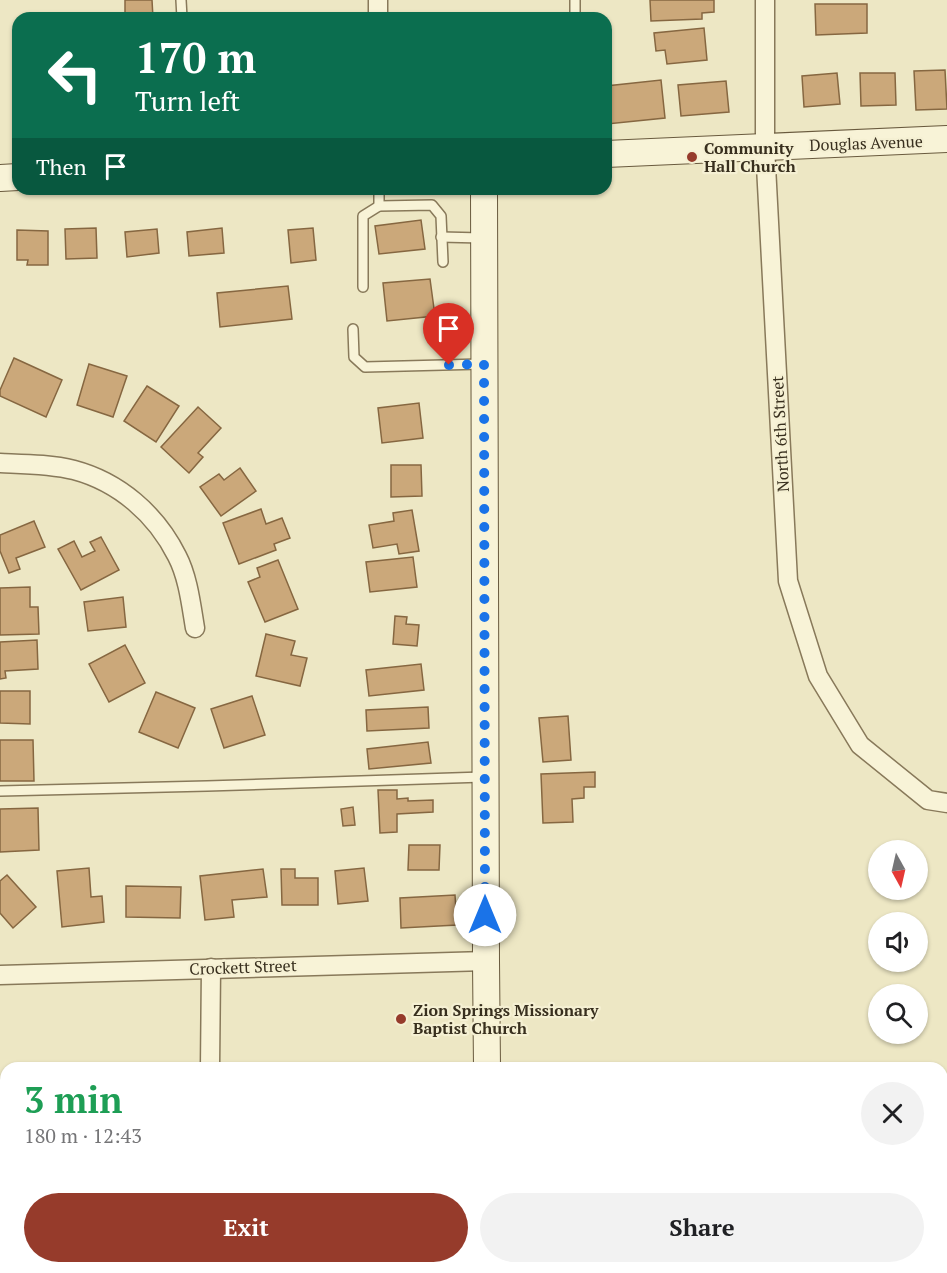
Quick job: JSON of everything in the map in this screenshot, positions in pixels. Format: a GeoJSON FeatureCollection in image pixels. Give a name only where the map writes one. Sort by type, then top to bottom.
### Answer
{"type":"FeatureCollection","features":[{"type":"Feature","properties":{"kind":"street","name":"North 6th Street"},"geometry":{"type":"LineString","coordinates":[[765,0],[765,147],[788,581],[818,676],[860,745],[928,800],[947,803]]}},
{"type":"Feature","properties":{"kind":"street","name":"Douglas Avenue"},"geometry":{"type":"LineString","coordinates":[[612,154],[947,140]]}},
{"type":"Feature","properties":{"kind":"street"},"geometry":{"type":"LineString","coordinates":[[484,195],[487,1062]]}},
{"type":"Feature","properties":{"kind":"street"},"geometry":{"type":"LineString","coordinates":[[0,463],[73,470],[103,480],[134,500],[155,522],[178,557],[189,595],[195,628]]}},
{"type":"Feature","properties":{"kind":"street","name":"Crockett Street"},"geometry":{"type":"LineString","coordinates":[[0,975],[486,961]]}},
{"type":"Feature","properties":{"kind":"street"},"geometry":{"type":"LineString","coordinates":[[210,1062],[211,968]]}},
{"type":"Feature","properties":{"kind":"lane"},"geometry":{"type":"LineString","coordinates":[[379,195],[379,206]]}},
{"type":"Feature","properties":{"kind":"lane"},"geometry":{"type":"LineString","coordinates":[[363,287],[363,216],[379,206],[432,206],[441,216],[443,262]]}},
{"type":"Feature","properties":{"kind":"lane"},"geometry":{"type":"LineString","coordinates":[[441,237],[484,238]]}},
{"type":"Feature","properties":{"kind":"lane"},"geometry":{"type":"LineString","coordinates":[[353,329],[354,357],[365,367],[484,364]]}},
{"type":"Feature","properties":{"kind":"lane"},"geometry":{"type":"LineString","coordinates":[[0,791],[485,777]]}},
{"type":"Feature","properties":{"kind":"building"},"geometry":{"type":"Polygon","coordinates":[[[125,0],[152,0],[153,12],[125,12],[125,0]]]}},
{"type":"Feature","properties":{"kind":"building"},"geometry":{"type":"Polygon","coordinates":[[[650,0],[714,0],[714,12],[702,13],[702,19],[651,21],[650,0]]]}},
{"type":"Feature","properties":{"kind":"building"},"geometry":{"type":"Polygon","coordinates":[[[815,4],[867,4],[867,33],[816,35],[815,4]]]}},
{"type":"Feature","properties":{"kind":"building"},"geometry":{"type":"Polygon","coordinates":[[[704,28],[707,60],[667,64],[665,50],[656,51],[654,33],[704,28]]]}},
{"type":"Feature","properties":{"kind":"building"},"geometry":{"type":"Polygon","coordinates":[[[945,70],[947,109],[916,110],[914,71],[945,70]]]}},
{"type":"Feature","properties":{"kind":"building"},"geometry":{"type":"Polygon","coordinates":[[[837,73],[840,104],[804,107],[802,76],[837,73]]]}},
{"type":"Feature","properties":{"kind":"building"},"geometry":{"type":"Polygon","coordinates":[[[860,73],[895,73],[896,105],[861,106],[860,73]]]}},
{"type":"Feature","properties":{"kind":"building"},"geometry":{"type":"Polygon","coordinates":[[[661,80],[665,118],[612,123],[612,85],[661,80]]]}},
{"type":"Feature","properties":{"kind":"building"},"geometry":{"type":"Polygon","coordinates":[[[726,81],[729,112],[681,116],[678,85],[726,81]]]}},
{"type":"Feature","properties":{"kind":"building"},"geometry":{"type":"Polygon","coordinates":[[[421,220],[425,249],[379,254],[375,226],[421,220]]]}},
{"type":"Feature","properties":{"kind":"building"},"geometry":{"type":"Polygon","coordinates":[[[96,228],[97,258],[66,259],[65,229],[96,228]]]}},
{"type":"Feature","properties":{"kind":"building"},"geometry":{"type":"Polygon","coordinates":[[[222,228],[224,253],[189,256],[187,232],[222,228]]]}},
{"type":"Feature","properties":{"kind":"building"},"geometry":{"type":"Polygon","coordinates":[[[313,228],[316,260],[291,263],[288,230],[313,228]]]}},
{"type":"Feature","properties":{"kind":"building"},"geometry":{"type":"Polygon","coordinates":[[[157,229],[159,253],[127,257],[125,232],[157,229]]]}},
{"type":"Feature","properties":{"kind":"building"},"geometry":{"type":"Polygon","coordinates":[[[17,230],[48,231],[48,265],[27,265],[28,260],[17,260],[17,230]]]}},
{"type":"Feature","properties":{"kind":"building"},"geometry":{"type":"Polygon","coordinates":[[[430,279],[435,316],[387,321],[383,283],[430,279]]]}},
{"type":"Feature","properties":{"kind":"building"},"geometry":{"type":"Polygon","coordinates":[[[288,286],[292,319],[220,327],[217,293],[288,286]]]}},
{"type":"Feature","properties":{"kind":"building"},"geometry":{"type":"Polygon","coordinates":[[[14,358],[62,380],[46,417],[0,396],[0,390],[14,358]]]}},
{"type":"Feature","properties":{"kind":"building"},"geometry":{"type":"Polygon","coordinates":[[[89,364],[127,376],[113,417],[77,405],[89,364]]]}},
{"type":"Feature","properties":{"kind":"building"},"geometry":{"type":"Polygon","coordinates":[[[147,386],[179,406],[156,442],[124,421],[147,386]]]}},
{"type":"Feature","properties":{"kind":"building"},"geometry":{"type":"Polygon","coordinates":[[[419,403],[423,438],[382,443],[378,408],[419,403]]]}},
{"type":"Feature","properties":{"kind":"building"},"geometry":{"type":"Polygon","coordinates":[[[198,407],[221,428],[198,453],[203,457],[189,473],[161,447],[198,407]]]}},
{"type":"Feature","properties":{"kind":"building"},"geometry":{"type":"Polygon","coordinates":[[[391,465],[421,465],[422,496],[391,497],[391,465]]]}},
{"type":"Feature","properties":{"kind":"building"},"geometry":{"type":"Polygon","coordinates":[[[240,468],[256,491],[221,516],[200,487],[219,474],[224,480],[240,468]]]}},
{"type":"Feature","properties":{"kind":"building"},"geometry":{"type":"Polygon","coordinates":[[[261,509],[266,524],[282,518],[290,538],[274,544],[276,550],[239,564],[223,523],[261,509]]]}},
{"type":"Feature","properties":{"kind":"building"},"geometry":{"type":"Polygon","coordinates":[[[412,510],[419,551],[399,554],[397,544],[373,548],[369,525],[394,521],[393,513],[412,510]]]}},
{"type":"Feature","properties":{"kind":"building"},"geometry":{"type":"Polygon","coordinates":[[[34,521],[45,547],[16,558],[20,569],[9,573],[0,551],[0,535],[34,521]]]}},
{"type":"Feature","properties":{"kind":"building"},"geometry":{"type":"Polygon","coordinates":[[[101,537],[119,570],[81,590],[58,549],[74,541],[82,557],[95,551],[90,542],[101,537]]]}},
{"type":"Feature","properties":{"kind":"building"},"geometry":{"type":"Polygon","coordinates":[[[413,557],[417,587],[370,592],[366,562],[413,557]]]}},
{"type":"Feature","properties":{"kind":"building"},"geometry":{"type":"Polygon","coordinates":[[[278,560],[298,609],[265,622],[248,582],[260,577],[257,568],[278,560]]]}},
{"type":"Feature","properties":{"kind":"building"},"geometry":{"type":"Polygon","coordinates":[[[30,587],[30,607],[38,607],[39,634],[0,635],[0,588],[30,587]]]}},
{"type":"Feature","properties":{"kind":"building"},"geometry":{"type":"Polygon","coordinates":[[[123,597],[126,627],[88,631],[84,602],[123,597]]]}},
{"type":"Feature","properties":{"kind":"building"},"geometry":{"type":"Polygon","coordinates":[[[395,616],[407,617],[406,624],[419,625],[417,646],[393,644],[395,616]]]}},
{"type":"Feature","properties":{"kind":"building"},"geometry":{"type":"Polygon","coordinates":[[[266,634],[295,641],[291,655],[307,658],[300,686],[256,676],[266,634]]]}},
{"type":"Feature","properties":{"kind":"building"},"geometry":{"type":"Polygon","coordinates":[[[37,640],[38,669],[5,671],[6,678],[0,679],[0,642],[37,640]]]}},
{"type":"Feature","properties":{"kind":"building"},"geometry":{"type":"Polygon","coordinates":[[[125,645],[145,683],[109,702],[89,664],[125,645]]]}},
{"type":"Feature","properties":{"kind":"building"},"geometry":{"type":"Polygon","coordinates":[[[421,664],[424,690],[369,696],[366,670],[421,664]]]}},
{"type":"Feature","properties":{"kind":"building"},"geometry":{"type":"Polygon","coordinates":[[[0,691],[30,691],[30,724],[0,723],[0,691]]]}},
{"type":"Feature","properties":{"kind":"building"},"geometry":{"type":"Polygon","coordinates":[[[156,692],[195,708],[178,748],[139,732],[156,692]]]}},
{"type":"Feature","properties":{"kind":"building"},"geometry":{"type":"Polygon","coordinates":[[[252,696],[265,735],[224,748],[211,709],[252,696]]]}},
{"type":"Feature","properties":{"kind":"building"},"geometry":{"type":"Polygon","coordinates":[[[428,707],[429,728],[367,731],[366,710],[428,707]]]}},
{"type":"Feature","properties":{"kind":"building"},"geometry":{"type":"Polygon","coordinates":[[[568,716],[571,760],[543,762],[539,718],[568,716]]]}},
{"type":"Feature","properties":{"kind":"building"},"geometry":{"type":"Polygon","coordinates":[[[0,740],[33,740],[34,781],[0,781],[0,740]]]}},
{"type":"Feature","properties":{"kind":"building"},"geometry":{"type":"Polygon","coordinates":[[[428,742],[431,763],[369,769],[367,749],[428,742]]]}},
{"type":"Feature","properties":{"kind":"building"},"geometry":{"type":"Polygon","coordinates":[[[595,772],[595,787],[584,787],[584,798],[572,799],[573,822],[543,823],[541,774],[595,772]]]}},
{"type":"Feature","properties":{"kind":"building"},"geometry":{"type":"Polygon","coordinates":[[[378,790],[397,790],[397,799],[408,798],[408,801],[433,800],[433,812],[397,814],[397,832],[380,833],[378,790]]]}},
{"type":"Feature","properties":{"kind":"building"},"geometry":{"type":"Polygon","coordinates":[[[353,807],[355,825],[343,826],[341,809],[353,807]]]}},
{"type":"Feature","properties":{"kind":"building"},"geometry":{"type":"Polygon","coordinates":[[[38,808],[39,850],[0,852],[0,809],[38,808]]]}},
{"type":"Feature","properties":{"kind":"building"},"geometry":{"type":"Polygon","coordinates":[[[409,845],[440,845],[439,870],[408,870],[409,845]]]}},
{"type":"Feature","properties":{"kind":"building"},"geometry":{"type":"Polygon","coordinates":[[[89,868],[91,897],[102,896],[104,922],[62,927],[57,871],[89,868]]]}},
{"type":"Feature","properties":{"kind":"building"},"geometry":{"type":"Polygon","coordinates":[[[364,868],[368,901],[338,904],[335,871],[364,868]]]}},
{"type":"Feature","properties":{"kind":"building"},"geometry":{"type":"Polygon","coordinates":[[[263,869],[267,897],[232,900],[234,917],[205,920],[200,876],[263,869]]]}},
{"type":"Feature","properties":{"kind":"building"},"geometry":{"type":"Polygon","coordinates":[[[281,869],[295,869],[295,878],[318,878],[318,905],[282,905],[281,869]]]}},
{"type":"Feature","properties":{"kind":"building"},"geometry":{"type":"Polygon","coordinates":[[[7,875],[36,907],[13,928],[0,913],[0,881],[7,875]]]}},
{"type":"Feature","properties":{"kind":"building"},"geometry":{"type":"Polygon","coordinates":[[[126,886],[181,887],[180,918],[126,917],[126,886]]]}},
{"type":"Feature","properties":{"kind":"building"},"geometry":{"type":"Polygon","coordinates":[[[455,895],[457,925],[401,928],[400,898],[455,895]]]}},
{"type":"Feature","properties":{"kind":"place","name":"Community Hall Church"},"geometry":{"type":"Point","coordinates":[692,157]}},
{"type":"Feature","properties":{"kind":"place","name":"Zion Springs Missionary Baptist Church"},"geometry":{"type":"Point","coordinates":[401,1019]}},
{"type":"Feature","properties":{"kind":"route"},"geometry":{"type":"LineString","coordinates":[[449,365],[484,364],[485,915]]}}]}
